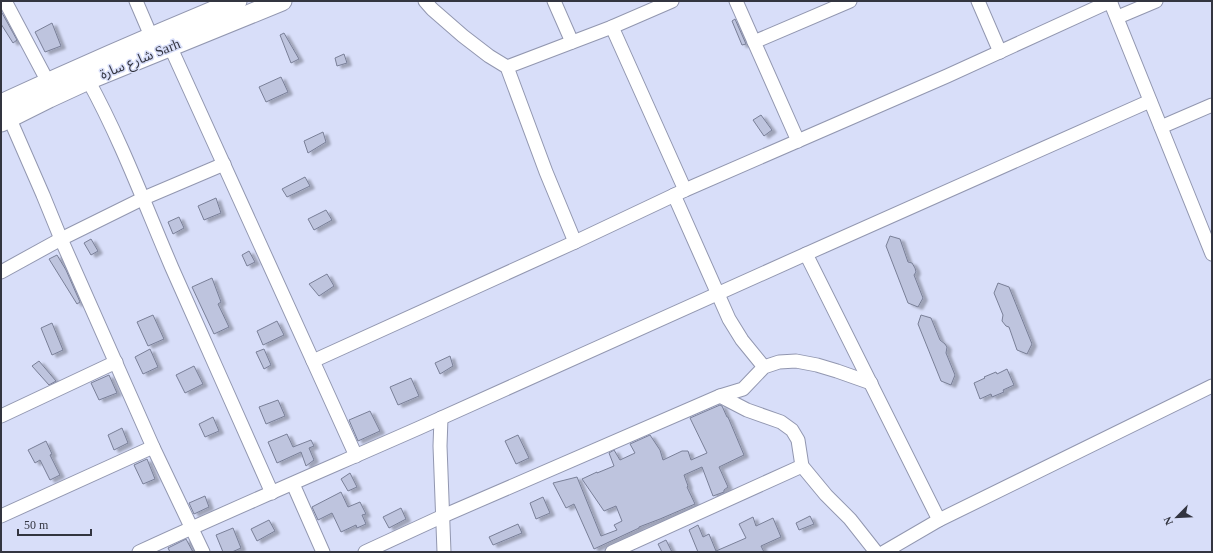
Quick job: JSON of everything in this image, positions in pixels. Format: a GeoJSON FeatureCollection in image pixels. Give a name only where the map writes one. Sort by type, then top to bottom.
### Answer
{"type":"FeatureCollection","features":[{"type":"Feature","properties":{"kind":"highway","name":"شارع سارة Sarh"},"geometry":{"type":"LineString","coordinates":[[4,114],[48,82],[151,36],[237,1]]}},
{"type":"Feature","properties":{"kind":"highway","name":"شارع سارة Sarh"},"geometry":{"type":"LineString","coordinates":[[4,114],[282,1]]}},
{"type":"Feature","properties":{"kind":"street"},"geometry":{"type":"LineString","coordinates":[[5,1],[48,82]]}},
{"type":"Feature","properties":{"kind":"street"},"geometry":{"type":"LineString","coordinates":[[136,1],[151,36]]}},
{"type":"Feature","properties":{"kind":"street"},"geometry":{"type":"LineString","coordinates":[[425,1],[463,36],[489,56],[507,67],[546,172],[575,242]]}},
{"type":"Feature","properties":{"kind":"street"},"geometry":{"type":"LineString","coordinates":[[554,1],[572,42]]}},
{"type":"Feature","properties":{"kind":"street"},"geometry":{"type":"LineString","coordinates":[[507,67],[612,27],[672,1]]}},
{"type":"Feature","properties":{"kind":"street"},"geometry":{"type":"LineString","coordinates":[[736,1],[798,141]]}},
{"type":"Feature","properties":{"kind":"street"},"geometry":{"type":"LineString","coordinates":[[754,42],[850,1]]}},
{"type":"Feature","properties":{"kind":"street"},"geometry":{"type":"LineString","coordinates":[[978,1],[1000,52]]}},
{"type":"Feature","properties":{"kind":"street"},"geometry":{"type":"LineString","coordinates":[[314,361],[680,193],[1000,52],[1110,1],[1150,101],[1209,240],[1212,254]]}},
{"type":"Feature","properties":{"kind":"street"},"geometry":{"type":"LineString","coordinates":[[1118,18],[1156,1]]}},
{"type":"Feature","properties":{"kind":"street"},"geometry":{"type":"LineString","coordinates":[[612,27],[680,193],[729,319],[742,340],[764,367]]}},
{"type":"Feature","properties":{"kind":"street"},"geometry":{"type":"LineString","coordinates":[[170,46],[356,456]]}},
{"type":"Feature","properties":{"kind":"street"},"geometry":{"type":"LineString","coordinates":[[88,80],[104,109],[144,198],[172,267],[272,493]]}},
{"type":"Feature","properties":{"kind":"street"},"geometry":{"type":"LineString","coordinates":[[139,552],[1150,101]]}},
{"type":"Feature","properties":{"kind":"street"},"geometry":{"type":"LineString","coordinates":[[1161,127],[1212,105]]}},
{"type":"Feature","properties":{"kind":"street"},"geometry":{"type":"LineString","coordinates":[[4,114],[43,195],[61,240],[153,447],[203,552]]}},
{"type":"Feature","properties":{"kind":"street"},"geometry":{"type":"LineString","coordinates":[[1,272],[144,198],[224,164]]}},
{"type":"Feature","properties":{"kind":"street"},"geometry":{"type":"LineString","coordinates":[[806,254],[939,520]]}},
{"type":"Feature","properties":{"kind":"street"},"geometry":{"type":"LineString","coordinates":[[365,552],[443,516],[720,396],[743,389],[764,367],[778,362],[796,361],[837,371],[871,383]]}},
{"type":"Feature","properties":{"kind":"street"},"geometry":{"type":"LineString","coordinates":[[1,416],[116,362]]}},
{"type":"Feature","properties":{"kind":"street"},"geometry":{"type":"LineString","coordinates":[[884,552],[939,520],[1212,386]]}},
{"type":"Feature","properties":{"kind":"street"},"geometry":{"type":"LineString","coordinates":[[720,396],[747,410],[781,422],[792,430],[798,440],[802,466],[826,495],[850,519],[876,552]]}},
{"type":"Feature","properties":{"kind":"street"},"geometry":{"type":"LineString","coordinates":[[441,418],[440,446],[444,552]]}},
{"type":"Feature","properties":{"kind":"street"},"geometry":{"type":"LineString","coordinates":[[1,516],[153,447]]}},
{"type":"Feature","properties":{"kind":"street"},"geometry":{"type":"LineString","coordinates":[[612,552],[802,466]]}},
{"type":"Feature","properties":{"kind":"street"},"geometry":{"type":"LineString","coordinates":[[293,484],[324,552]]}},
{"type":"Feature","properties":{"kind":"building"},"geometry":{"type":"Polygon","coordinates":[[[1,11],[17,40],[13,43],[1,24],[1,11]]]}},
{"type":"Feature","properties":{"kind":"building"},"geometry":{"type":"Polygon","coordinates":[[[735,19],[746,44],[742,45],[732,21],[735,19]]]}},
{"type":"Feature","properties":{"kind":"building"},"geometry":{"type":"Polygon","coordinates":[[[52,23],[61,46],[45,52],[35,32],[52,23]]]}},
{"type":"Feature","properties":{"kind":"building"},"geometry":{"type":"Polygon","coordinates":[[[284,33],[299,59],[291,63],[280,35],[284,33]]]}},
{"type":"Feature","properties":{"kind":"building"},"geometry":{"type":"Polygon","coordinates":[[[344,54],[347,63],[337,66],[335,58],[344,54]]]}},
{"type":"Feature","properties":{"kind":"building"},"geometry":{"type":"Polygon","coordinates":[[[281,77],[288,92],[266,102],[259,87],[281,77]]]}},
{"type":"Feature","properties":{"kind":"building"},"geometry":{"type":"Polygon","coordinates":[[[761,115],[772,130],[764,136],[753,120],[761,115]]]}},
{"type":"Feature","properties":{"kind":"building"},"geometry":{"type":"Polygon","coordinates":[[[323,132],[326,142],[308,153],[304,141],[323,132]]]}},
{"type":"Feature","properties":{"kind":"building"},"geometry":{"type":"Polygon","coordinates":[[[305,177],[310,186],[287,197],[282,189],[305,177]]]}},
{"type":"Feature","properties":{"kind":"building"},"geometry":{"type":"Polygon","coordinates":[[[216,198],[221,213],[204,220],[198,206],[216,198]]]}},
{"type":"Feature","properties":{"kind":"building"},"geometry":{"type":"Polygon","coordinates":[[[326,210],[332,220],[314,230],[308,219],[326,210]]]}},
{"type":"Feature","properties":{"kind":"building"},"geometry":{"type":"Polygon","coordinates":[[[179,217],[184,228],[173,234],[168,222],[179,217]]]}},
{"type":"Feature","properties":{"kind":"building"},"geometry":{"type":"Polygon","coordinates":[[[890,236],[900,239],[908,262],[912,263],[915,268],[916,272],[914,275],[923,298],[918,307],[908,303],[886,246],[890,236]]]}},
{"type":"Feature","properties":{"kind":"building"},"geometry":{"type":"Polygon","coordinates":[[[91,239],[98,251],[91,255],[84,243],[91,239]]]}},
{"type":"Feature","properties":{"kind":"building"},"geometry":{"type":"Polygon","coordinates":[[[249,251],[255,262],[247,266],[242,255],[249,251]]]}},
{"type":"Feature","properties":{"kind":"building"},"geometry":{"type":"Polygon","coordinates":[[[57,255],[66,270],[80,302],[77,304],[49,259],[57,255]]]}},
{"type":"Feature","properties":{"kind":"building"},"geometry":{"type":"Polygon","coordinates":[[[327,274],[334,286],[319,296],[309,284],[327,274]]]}},
{"type":"Feature","properties":{"kind":"building"},"geometry":{"type":"Polygon","coordinates":[[[212,278],[221,302],[218,304],[229,327],[214,334],[192,287],[212,278]]]}},
{"type":"Feature","properties":{"kind":"building"},"geometry":{"type":"Polygon","coordinates":[[[998,283],[1009,287],[1032,344],[1027,354],[1017,350],[1009,327],[1002,321],[1003,315],[994,293],[998,283]]]}},
{"type":"Feature","properties":{"kind":"building"},"geometry":{"type":"Polygon","coordinates":[[[153,315],[164,339],[148,346],[137,322],[153,315]]]}},
{"type":"Feature","properties":{"kind":"building"},"geometry":{"type":"Polygon","coordinates":[[[921,315],[931,318],[940,340],[947,347],[946,353],[955,375],[951,385],[941,381],[918,324],[921,315]]]}},
{"type":"Feature","properties":{"kind":"building"},"geometry":{"type":"Polygon","coordinates":[[[277,321],[284,335],[263,345],[257,331],[277,321]]]}},
{"type":"Feature","properties":{"kind":"building"},"geometry":{"type":"Polygon","coordinates":[[[52,323],[63,350],[52,355],[41,328],[52,323]]]}},
{"type":"Feature","properties":{"kind":"building"},"geometry":{"type":"Polygon","coordinates":[[[150,349],[158,367],[143,374],[135,357],[150,349]]]}},
{"type":"Feature","properties":{"kind":"building"},"geometry":{"type":"Polygon","coordinates":[[[264,349],[271,365],[264,369],[256,352],[264,349]]]}},
{"type":"Feature","properties":{"kind":"building"},"geometry":{"type":"Polygon","coordinates":[[[450,356],[453,366],[440,374],[435,363],[450,356]]]}},
{"type":"Feature","properties":{"kind":"building"},"geometry":{"type":"Polygon","coordinates":[[[39,361],[56,381],[49,385],[32,366],[39,361]]]}},
{"type":"Feature","properties":{"kind":"building"},"geometry":{"type":"Polygon","coordinates":[[[194,366],[203,384],[185,393],[176,375],[194,366]]]}},
{"type":"Feature","properties":{"kind":"building"},"geometry":{"type":"Polygon","coordinates":[[[1007,369],[1014,385],[1003,390],[1004,392],[992,397],[991,394],[980,399],[974,383],[985,378],[984,377],[996,372],[997,374],[1007,369]]]}},
{"type":"Feature","properties":{"kind":"building"},"geometry":{"type":"Polygon","coordinates":[[[109,375],[117,393],[99,400],[91,383],[109,375]]]}},
{"type":"Feature","properties":{"kind":"building"},"geometry":{"type":"Polygon","coordinates":[[[411,378],[419,396],[398,405],[390,387],[411,378]]]}},
{"type":"Feature","properties":{"kind":"building"},"geometry":{"type":"Polygon","coordinates":[[[278,400],[285,416],[266,424],[259,407],[278,400]]]}},
{"type":"Feature","properties":{"kind":"building"},"geometry":{"type":"Polygon","coordinates":[[[720,405],[728,417],[744,455],[719,467],[728,487],[724,490],[724,492],[713,496],[702,467],[684,475],[688,486],[687,487],[695,504],[639,527],[594,549],[574,504],[566,508],[553,483],[577,477],[601,536],[617,530],[614,525],[622,521],[616,506],[604,511],[582,479],[614,466],[609,453],[614,450],[620,460],[635,453],[630,444],[650,435],[660,450],[663,460],[682,451],[688,451],[691,460],[707,453],[690,418],[720,405]]]}},
{"type":"Feature","properties":{"kind":"building"},"geometry":{"type":"Polygon","coordinates":[[[370,411],[380,431],[358,441],[349,420],[370,411]]]}},
{"type":"Feature","properties":{"kind":"building"},"geometry":{"type":"Polygon","coordinates":[[[213,417],[219,431],[205,437],[199,424],[213,417]]]}},
{"type":"Feature","properties":{"kind":"building"},"geometry":{"type":"Polygon","coordinates":[[[122,428],[128,443],[114,450],[108,435],[122,428]]]}},
{"type":"Feature","properties":{"kind":"building"},"geometry":{"type":"Polygon","coordinates":[[[287,434],[293,447],[311,440],[314,446],[309,448],[314,460],[306,466],[301,452],[277,463],[268,442],[287,434]]]}},
{"type":"Feature","properties":{"kind":"building"},"geometry":{"type":"Polygon","coordinates":[[[518,435],[529,458],[516,464],[505,441],[518,435]]]}},
{"type":"Feature","properties":{"kind":"building"},"geometry":{"type":"Polygon","coordinates":[[[46,441],[52,454],[50,455],[60,475],[50,480],[40,460],[35,463],[28,450],[46,441]]]}},
{"type":"Feature","properties":{"kind":"building"},"geometry":{"type":"Polygon","coordinates":[[[147,459],[155,479],[143,484],[134,465],[147,459]]]}},
{"type":"Feature","properties":{"kind":"building"},"geometry":{"type":"Polygon","coordinates":[[[350,473],[357,487],[348,491],[341,479],[350,473]]]}},
{"type":"Feature","properties":{"kind":"building"},"geometry":{"type":"Polygon","coordinates":[[[341,492],[348,507],[360,502],[366,514],[362,515],[366,524],[357,528],[356,525],[341,532],[332,513],[318,520],[312,507],[341,492]]]}},
{"type":"Feature","properties":{"kind":"building"},"geometry":{"type":"Polygon","coordinates":[[[205,496],[209,507],[194,514],[189,503],[205,496]]]}},
{"type":"Feature","properties":{"kind":"building"},"geometry":{"type":"Polygon","coordinates":[[[543,497],[550,513],[536,519],[530,503],[543,497]]]}},
{"type":"Feature","properties":{"kind":"building"},"geometry":{"type":"Polygon","coordinates":[[[401,508],[406,519],[389,528],[383,517],[401,508]]]}},
{"type":"Feature","properties":{"kind":"building"},"geometry":{"type":"Polygon","coordinates":[[[810,516],[814,524],[799,530],[796,523],[810,516]]]}},
{"type":"Feature","properties":{"kind":"building"},"geometry":{"type":"Polygon","coordinates":[[[753,517],[756,526],[773,518],[781,537],[761,546],[764,552],[698,552],[689,530],[698,525],[703,537],[709,534],[716,551],[746,538],[739,524],[753,517]]]}},
{"type":"Feature","properties":{"kind":"building"},"geometry":{"type":"Polygon","coordinates":[[[269,520],[275,531],[257,541],[251,529],[269,520]]]}},
{"type":"Feature","properties":{"kind":"building"},"geometry":{"type":"Polygon","coordinates":[[[518,524],[522,533],[493,545],[489,537],[518,524]]]}},
{"type":"Feature","properties":{"kind":"building"},"geometry":{"type":"Polygon","coordinates":[[[233,528],[241,548],[232,552],[223,552],[216,535],[233,528]]]}},
{"type":"Feature","properties":{"kind":"building"},"geometry":{"type":"Polygon","coordinates":[[[186,539],[193,552],[170,552],[168,548],[186,539]]]}},
{"type":"Feature","properties":{"kind":"building"},"geometry":{"type":"Polygon","coordinates":[[[666,540],[672,552],[662,552],[658,544],[666,540]]]}}]}
